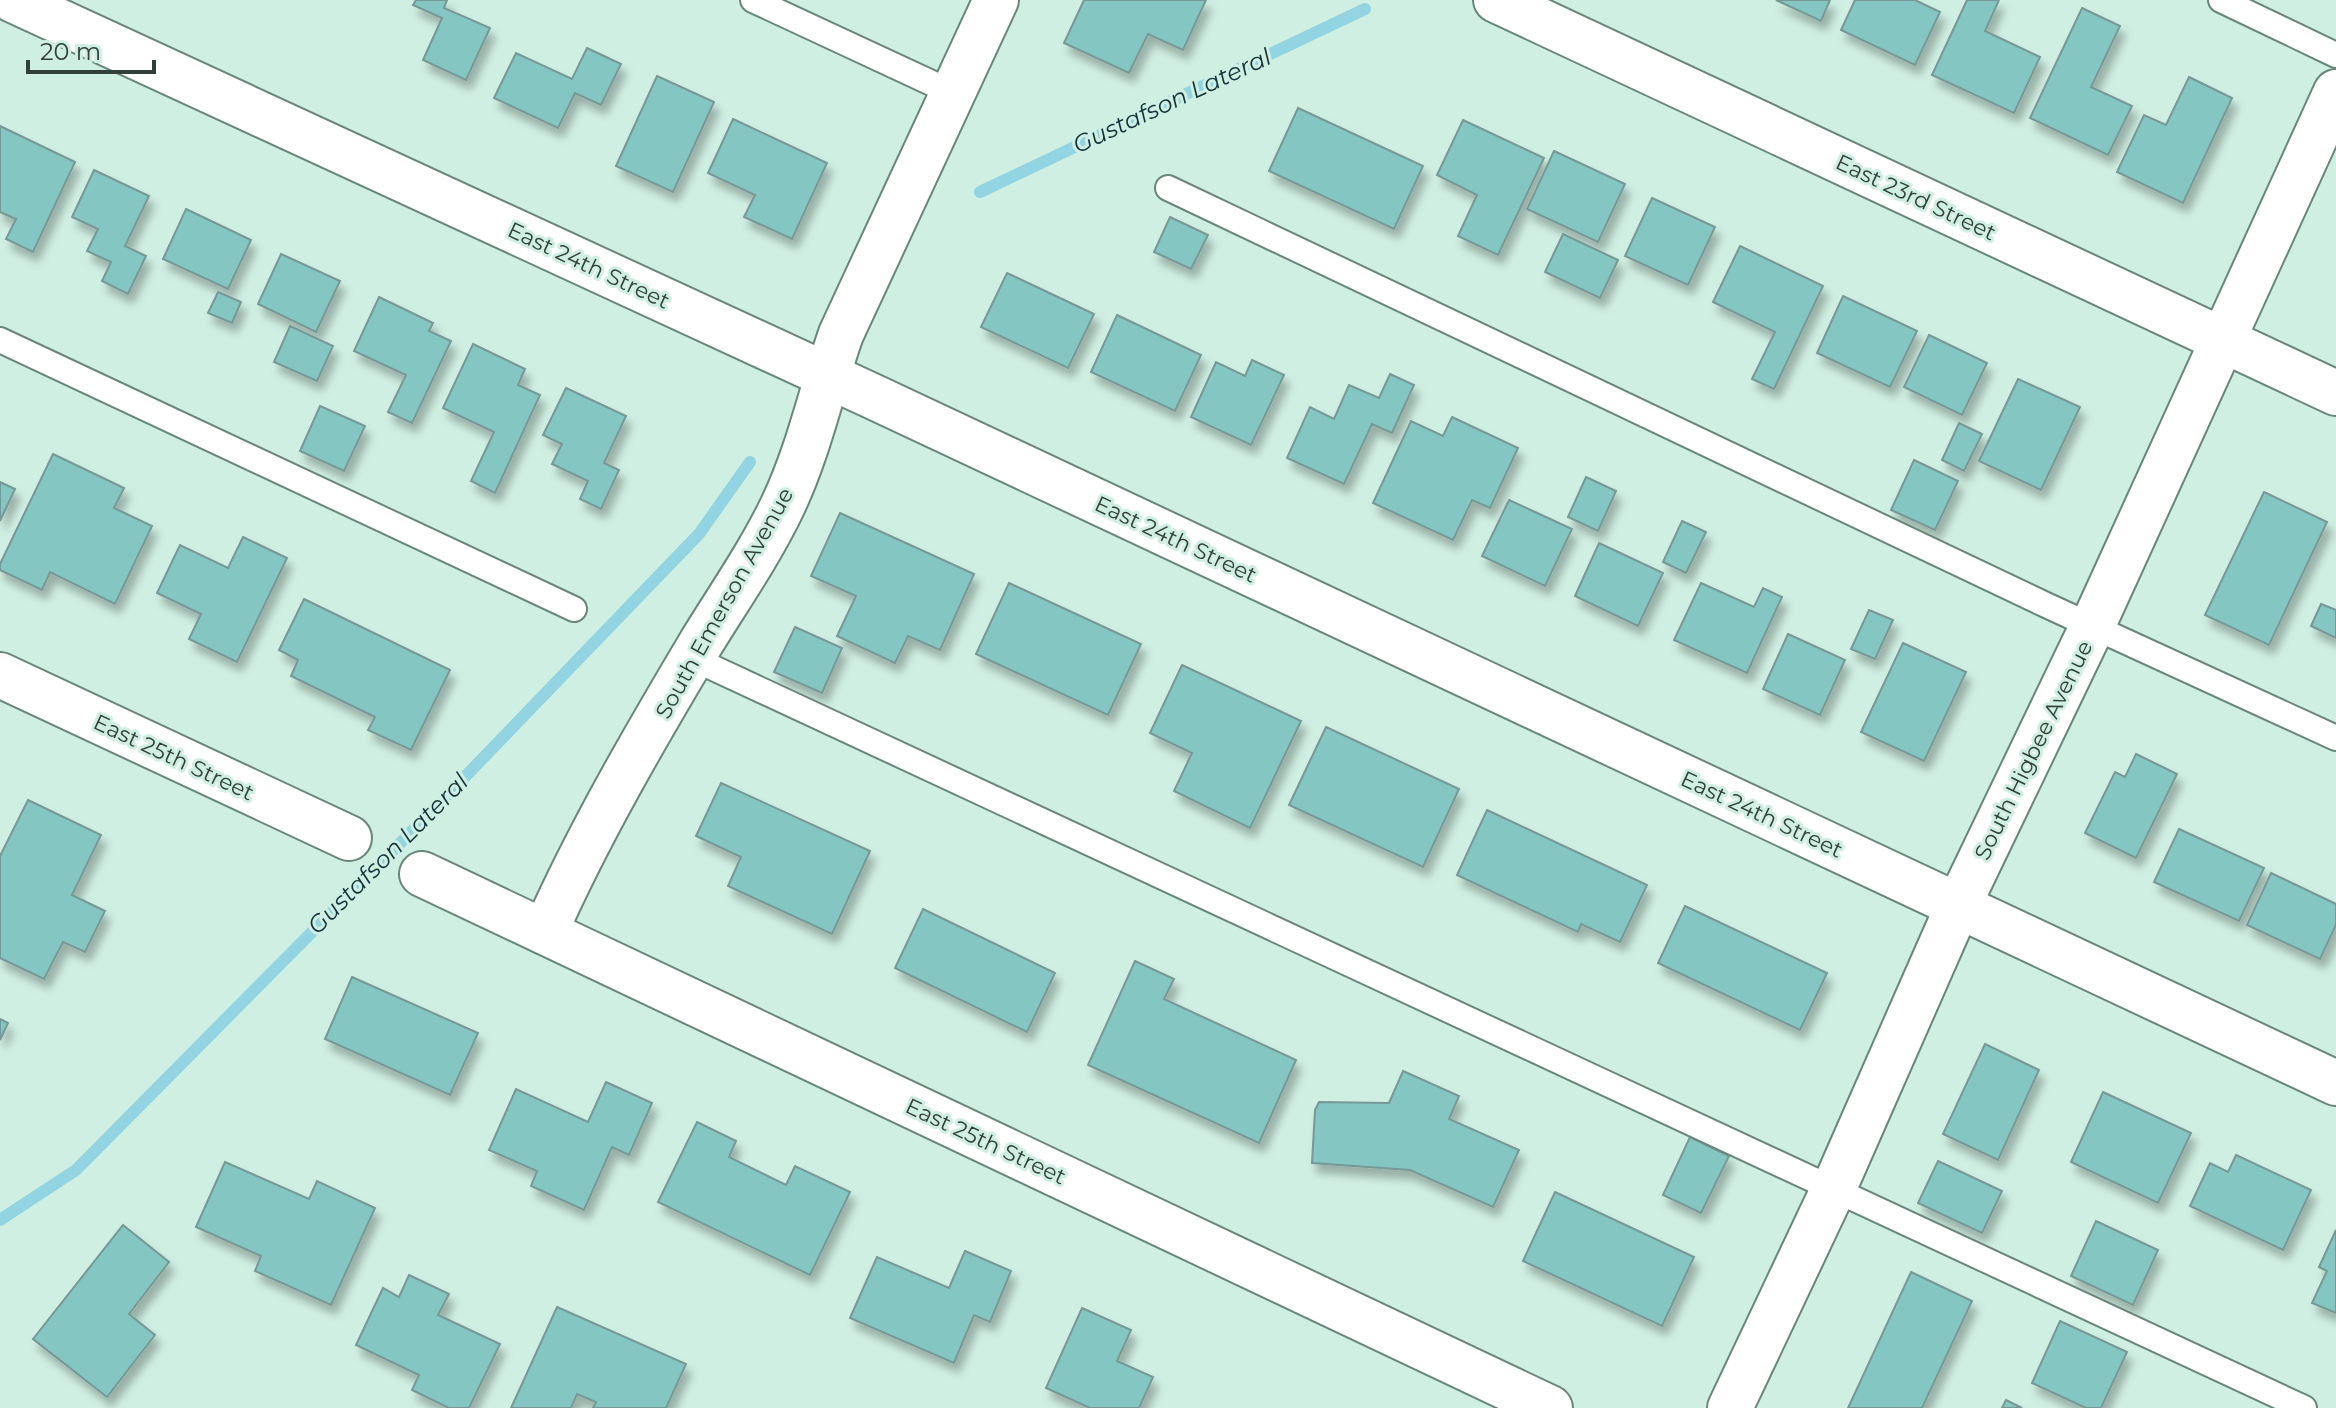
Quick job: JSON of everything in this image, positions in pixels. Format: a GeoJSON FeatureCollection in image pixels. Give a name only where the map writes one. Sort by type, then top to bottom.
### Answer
{"type":"FeatureCollection","features":[{"type":"Feature","properties":{"kind":"street","name":"East 24th Street"},"geometry":{"type":"LineString","coordinates":[[13,0],[827,375],[2336,1083]]}},
{"type":"Feature","properties":{"kind":"street","name":"South Emerson Avenue"},"geometry":{"type":"LineString","coordinates":[[545,932],[571,873],[692,658],[782,507],[813,429],[841,334],[996,0]]}},
{"type":"Feature","properties":{"kind":"street","name":"East 23rd Street"},"geometry":{"type":"LineString","coordinates":[[1496,0],[2336,393]]}},
{"type":"Feature","properties":{"kind":"street","name":"South Higbee Avenue"},"geometry":{"type":"LineString","coordinates":[[1730,1408],[1834,1188],[1958,906],[2092,627],[2336,92]]}},
{"type":"Feature","properties":{"kind":"street","name":"East 25th Street"},"geometry":{"type":"LineString","coordinates":[[0,675],[349,838]]}},
{"type":"Feature","properties":{"kind":"street","name":"East 25th Street"},"geometry":{"type":"LineString","coordinates":[[422,874],[1550,1408]]}},
{"type":"Feature","properties":{"kind":"lane"},"geometry":{"type":"LineString","coordinates":[[753,0],[953,93]]}},
{"type":"Feature","properties":{"kind":"lane"},"geometry":{"type":"LineString","coordinates":[[2221,0],[2336,55]]}},
{"type":"Feature","properties":{"kind":"lane"},"geometry":{"type":"LineString","coordinates":[[1168,188],[2092,627],[2336,738]]}},
{"type":"Feature","properties":{"kind":"lane"},"geometry":{"type":"LineString","coordinates":[[0,340],[574,609]]}},
{"type":"Feature","properties":{"kind":"lane"},"geometry":{"type":"LineString","coordinates":[[692,658],[2304,1408]]}},
{"type":"Feature","properties":{"kind":"building"},"geometry":{"type":"Polygon","coordinates":[[[416,0],[447,0],[444,8],[490,28],[466,80],[423,60],[442,18],[413,5],[416,0]]]}},
{"type":"Feature","properties":{"kind":"building"},"geometry":{"type":"Polygon","coordinates":[[[1084,0],[1206,0],[1183,50],[1148,34],[1129,73],[1064,43],[1084,0]]]}},
{"type":"Feature","properties":{"kind":"building"},"geometry":{"type":"Polygon","coordinates":[[[1776,0],[1830,0],[1821,21],[1776,0]]]}},
{"type":"Feature","properties":{"kind":"building"},"geometry":{"type":"Polygon","coordinates":[[[1855,0],[1915,0],[1940,12],[1915,65],[1841,30],[1855,0]]]}},
{"type":"Feature","properties":{"kind":"building"},"geometry":{"type":"Polygon","coordinates":[[[1967,0],[1999,0],[1985,31],[2040,57],[2014,113],[1932,75],[1967,0]]]}},
{"type":"Feature","properties":{"kind":"building"},"geometry":{"type":"Polygon","coordinates":[[[2082,8],[2120,26],[2091,87],[2132,106],[2108,155],[2030,118],[2082,8]]]}},
{"type":"Feature","properties":{"kind":"building"},"geometry":{"type":"Polygon","coordinates":[[[587,48],[621,64],[601,105],[575,93],[558,128],[494,98],[516,53],[572,79],[587,48]]]}},
{"type":"Feature","properties":{"kind":"building"},"geometry":{"type":"Polygon","coordinates":[[[657,76],[714,102],[673,192],[616,166],[657,76]]]}},
{"type":"Feature","properties":{"kind":"building"},"geometry":{"type":"Polygon","coordinates":[[[2189,77],[2232,98],[2183,203],[2117,172],[2144,115],[2166,125],[2189,77]]]}},
{"type":"Feature","properties":{"kind":"building"},"geometry":{"type":"Polygon","coordinates":[[[1298,108],[1423,166],[1394,229],[1269,171],[1298,108]]]}},
{"type":"Feature","properties":{"kind":"building"},"geometry":{"type":"Polygon","coordinates":[[[733,119],[827,163],[792,239],[744,217],[755,195],[708,173],[733,119]]]}},
{"type":"Feature","properties":{"kind":"building"},"geometry":{"type":"Polygon","coordinates":[[[1463,120],[1544,158],[1498,255],[1458,236],[1477,195],[1437,175],[1463,120]]]}},
{"type":"Feature","properties":{"kind":"building"},"geometry":{"type":"Polygon","coordinates":[[[0,126],[75,162],[33,252],[6,239],[16,219],[0,212],[0,126]]]}},
{"type":"Feature","properties":{"kind":"building"},"geometry":{"type":"Polygon","coordinates":[[[1554,151],[1625,184],[1598,242],[1527,209],[1554,151]]]}},
{"type":"Feature","properties":{"kind":"building"},"geometry":{"type":"Polygon","coordinates":[[[94,170],[149,196],[125,246],[146,256],[128,294],[102,281],[111,262],[87,251],[98,229],[72,217],[94,170]]]}},
{"type":"Feature","properties":{"kind":"building"},"geometry":{"type":"Polygon","coordinates":[[[1652,198],[1715,227],[1688,285],[1625,256],[1652,198]]]}},
{"type":"Feature","properties":{"kind":"building"},"geometry":{"type":"Polygon","coordinates":[[[186,209],[251,240],[228,289],[163,259],[186,209]]]}},
{"type":"Feature","properties":{"kind":"building"},"geometry":{"type":"Polygon","coordinates":[[[1170,217],[1208,235],[1191,269],[1154,252],[1170,217]]]}},
{"type":"Feature","properties":{"kind":"building"},"geometry":{"type":"Polygon","coordinates":[[[1563,234],[1618,260],[1600,298],[1545,272],[1563,234]]]}},
{"type":"Feature","properties":{"kind":"building"},"geometry":{"type":"Polygon","coordinates":[[[1740,246],[1823,286],[1774,389],[1752,379],[1775,332],[1713,302],[1740,246]]]}},
{"type":"Feature","properties":{"kind":"building"},"geometry":{"type":"Polygon","coordinates":[[[281,254],[340,281],[316,332],[258,304],[281,254]]]}},
{"type":"Feature","properties":{"kind":"building"},"geometry":{"type":"Polygon","coordinates":[[[1007,273],[1094,314],[1068,368],[981,327],[1007,273]]]}},
{"type":"Feature","properties":{"kind":"building"},"geometry":{"type":"Polygon","coordinates":[[[218,292],[241,302],[232,323],[208,313],[218,292]]]}},
{"type":"Feature","properties":{"kind":"building"},"geometry":{"type":"Polygon","coordinates":[[[1843,296],[1917,331],[1890,387],[1817,353],[1843,296]]]}},
{"type":"Feature","properties":{"kind":"building"},"geometry":{"type":"Polygon","coordinates":[[[379,297],[433,323],[429,331],[451,341],[412,423],[388,412],[406,375],[354,351],[379,297]]]}},
{"type":"Feature","properties":{"kind":"building"},"geometry":{"type":"Polygon","coordinates":[[[1117,315],[1201,355],[1175,411],[1091,372],[1117,315]]]}},
{"type":"Feature","properties":{"kind":"building"},"geometry":{"type":"Polygon","coordinates":[[[290,326],[333,346],[317,381],[274,362],[290,326]]]}},
{"type":"Feature","properties":{"kind":"building"},"geometry":{"type":"Polygon","coordinates":[[[1929,335],[1987,363],[1962,415],[1904,387],[1929,335]]]}},
{"type":"Feature","properties":{"kind":"building"},"geometry":{"type":"Polygon","coordinates":[[[473,344],[525,369],[518,385],[540,395],[495,493],[471,481],[494,432],[443,408],[473,344]]]}},
{"type":"Feature","properties":{"kind":"building"},"geometry":{"type":"Polygon","coordinates":[[[1252,360],[1284,375],[1251,445],[1191,417],[1216,362],[1245,376],[1252,360]]]}},
{"type":"Feature","properties":{"kind":"building"},"geometry":{"type":"Polygon","coordinates":[[[1390,374],[1414,385],[1392,433],[1372,424],[1344,484],[1287,458],[1310,407],[1334,419],[1349,385],[1379,398],[1390,374]]]}},
{"type":"Feature","properties":{"kind":"building"},"geometry":{"type":"Polygon","coordinates":[[[2018,379],[2080,407],[2041,490],[1979,461],[2018,379]]]}},
{"type":"Feature","properties":{"kind":"building"},"geometry":{"type":"Polygon","coordinates":[[[566,388],[626,416],[604,463],[619,470],[601,509],[580,499],[588,481],[552,464],[562,444],[543,435],[566,388]]]}},
{"type":"Feature","properties":{"kind":"building"},"geometry":{"type":"Polygon","coordinates":[[[320,406],[365,426],[344,471],[300,451],[320,406]]]}},
{"type":"Feature","properties":{"kind":"building"},"geometry":{"type":"Polygon","coordinates":[[[1452,417],[1518,448],[1490,508],[1472,500],[1453,540],[1373,503],[1411,421],[1443,436],[1452,417]]]}},
{"type":"Feature","properties":{"kind":"building"},"geometry":{"type":"Polygon","coordinates":[[[1959,423],[1982,434],[1964,471],[1942,460],[1959,423]]]}},
{"type":"Feature","properties":{"kind":"building"},"geometry":{"type":"Polygon","coordinates":[[[53,454],[124,488],[114,508],[152,526],[115,604],[50,572],[42,590],[0,570],[0,564],[53,454]]]}},
{"type":"Feature","properties":{"kind":"building"},"geometry":{"type":"Polygon","coordinates":[[[1914,460],[1958,481],[1935,530],[1891,510],[1914,460]]]}},
{"type":"Feature","properties":{"kind":"building"},"geometry":{"type":"Polygon","coordinates":[[[1586,477],[1616,491],[1598,531],[1568,517],[1586,477]]]}},
{"type":"Feature","properties":{"kind":"building"},"geometry":{"type":"Polygon","coordinates":[[[0,482],[15,489],[0,521],[0,482]]]}},
{"type":"Feature","properties":{"kind":"building"},"geometry":{"type":"Polygon","coordinates":[[[2264,492],[2327,522],[2269,645],[2205,615],[2264,492]]]}},
{"type":"Feature","properties":{"kind":"building"},"geometry":{"type":"Polygon","coordinates":[[[1509,500],[1572,529],[1545,586],[1482,556],[1509,500]]]}},
{"type":"Feature","properties":{"kind":"building"},"geometry":{"type":"Polygon","coordinates":[[[840,513],[974,574],[940,650],[908,636],[895,663],[837,636],[856,596],[811,576],[840,513]]]}},
{"type":"Feature","properties":{"kind":"building"},"geometry":{"type":"Polygon","coordinates":[[[1682,521],[1706,532],[1686,573],[1663,562],[1682,521]]]}},
{"type":"Feature","properties":{"kind":"building"},"geometry":{"type":"Polygon","coordinates":[[[243,537],[287,558],[237,662],[189,639],[201,614],[157,593],[180,545],[228,568],[243,537]]]}},
{"type":"Feature","properties":{"kind":"building"},"geometry":{"type":"Polygon","coordinates":[[[1599,543],[1663,573],[1638,626],[1575,596],[1599,543]]]}},
{"type":"Feature","properties":{"kind":"building"},"geometry":{"type":"Polygon","coordinates":[[[1009,583],[1141,644],[1108,715],[976,654],[1009,583]]]}},
{"type":"Feature","properties":{"kind":"building"},"geometry":{"type":"Polygon","coordinates":[[[1701,583],[1754,607],[1763,588],[1782,597],[1747,673],[1674,640],[1701,583]]]}},
{"type":"Feature","properties":{"kind":"building"},"geometry":{"type":"Polygon","coordinates":[[[304,599],[450,670],[411,750],[368,730],[375,717],[291,676],[298,660],[279,650],[304,599]]]}},
{"type":"Feature","properties":{"kind":"building"},"geometry":{"type":"Polygon","coordinates":[[[2321,604],[2336,610],[2336,638],[2311,626],[2321,604]]]}},
{"type":"Feature","properties":{"kind":"building"},"geometry":{"type":"Polygon","coordinates":[[[1869,610],[1893,620],[1875,659],[1851,649],[1869,610]]]}},
{"type":"Feature","properties":{"kind":"building"},"geometry":{"type":"Polygon","coordinates":[[[795,627],[842,648],[822,693],[774,672],[795,627]]]}},
{"type":"Feature","properties":{"kind":"building"},"geometry":{"type":"Polygon","coordinates":[[[1788,634],[1845,660],[1820,715],[1763,689],[1788,634]]]}},
{"type":"Feature","properties":{"kind":"building"},"geometry":{"type":"Polygon","coordinates":[[[1903,643],[1966,672],[1924,761],[1861,732],[1903,643]]]}},
{"type":"Feature","properties":{"kind":"building"},"geometry":{"type":"Polygon","coordinates":[[[1182,665],[1301,721],[1250,828],[1174,791],[1192,753],[1150,733],[1182,665]]]}},
{"type":"Feature","properties":{"kind":"building"},"geometry":{"type":"Polygon","coordinates":[[[1326,727],[1459,789],[1423,867],[1289,805],[1326,727]]]}},
{"type":"Feature","properties":{"kind":"building"},"geometry":{"type":"Polygon","coordinates":[[[2136,754],[2177,774],[2136,858],[2085,833],[2115,772],[2125,777],[2136,754]]]}},
{"type":"Feature","properties":{"kind":"building"},"geometry":{"type":"Polygon","coordinates":[[[721,783],[870,851],[832,934],[728,886],[741,857],[696,836],[721,783]]]}},
{"type":"Feature","properties":{"kind":"building"},"geometry":{"type":"Polygon","coordinates":[[[28,800],[101,835],[72,895],[105,911],[85,952],[63,942],[44,979],[0,958],[0,856],[28,800]]]}},
{"type":"Feature","properties":{"kind":"building"},"geometry":{"type":"Polygon","coordinates":[[[1487,810],[1647,885],[1620,942],[1581,924],[1578,932],[1457,875],[1487,810]]]}},
{"type":"Feature","properties":{"kind":"building"},"geometry":{"type":"Polygon","coordinates":[[[2179,829],[2264,868],[2239,921],[2154,882],[2179,829]]]}},
{"type":"Feature","properties":{"kind":"building"},"geometry":{"type":"Polygon","coordinates":[[[2271,873],[2336,904],[2336,925],[2320,959],[2247,925],[2271,873]]]}},
{"type":"Feature","properties":{"kind":"building"},"geometry":{"type":"Polygon","coordinates":[[[1685,906],[1827,973],[1800,1030],[1658,963],[1685,906]]]}},
{"type":"Feature","properties":{"kind":"building"},"geometry":{"type":"Polygon","coordinates":[[[923,909],[1055,973],[1027,1032],[895,968],[923,909]]]}},
{"type":"Feature","properties":{"kind":"building"},"geometry":{"type":"Polygon","coordinates":[[[1135,961],[1174,979],[1164,999],[1296,1060],[1259,1143],[1088,1065],[1135,961]]]}},
{"type":"Feature","properties":{"kind":"building"},"geometry":{"type":"Polygon","coordinates":[[[352,977],[478,1033],[450,1095],[325,1039],[352,977]]]}},
{"type":"Feature","properties":{"kind":"building"},"geometry":{"type":"Polygon","coordinates":[[[0,1019],[8,1023],[0,1040],[0,1019]]]}},
{"type":"Feature","properties":{"kind":"building"},"geometry":{"type":"Polygon","coordinates":[[[1985,1044],[2039,1070],[1998,1160],[1943,1134],[1985,1044]]]}},
{"type":"Feature","properties":{"kind":"building"},"geometry":{"type":"Polygon","coordinates":[[[1403,1071],[1459,1096],[1449,1119],[1519,1150],[1493,1207],[1410,1170],[1312,1163],[1315,1110],[1319,1102],[1389,1103],[1403,1071]]]}},
{"type":"Feature","properties":{"kind":"building"},"geometry":{"type":"Polygon","coordinates":[[[606,1082],[652,1103],[629,1155],[612,1147],[584,1210],[531,1186],[537,1171],[489,1150],[516,1089],[588,1122],[606,1082]]]}},
{"type":"Feature","properties":{"kind":"building"},"geometry":{"type":"Polygon","coordinates":[[[2103,1092],[2191,1133],[2158,1203],[2071,1162],[2103,1092]]]}},
{"type":"Feature","properties":{"kind":"building"},"geometry":{"type":"Polygon","coordinates":[[[697,1122],[736,1141],[729,1157],[786,1185],[795,1166],[850,1192],[810,1275],[658,1202],[697,1122]]]}},
{"type":"Feature","properties":{"kind":"building"},"geometry":{"type":"Polygon","coordinates":[[[1690,1137],[1729,1156],[1701,1213],[1663,1195],[1690,1137]]]}},
{"type":"Feature","properties":{"kind":"building"},"geometry":{"type":"Polygon","coordinates":[[[2236,1155],[2311,1190],[2283,1250],[2190,1206],[2210,1163],[2228,1172],[2236,1155]]]}},
{"type":"Feature","properties":{"kind":"building"},"geometry":{"type":"Polygon","coordinates":[[[1938,1161],[2002,1191],[1982,1233],[1918,1203],[1938,1161]]]}},
{"type":"Feature","properties":{"kind":"building"},"geometry":{"type":"Polygon","coordinates":[[[225,1162],[309,1199],[317,1181],[375,1208],[331,1305],[255,1271],[261,1256],[196,1227],[225,1162]]]}},
{"type":"Feature","properties":{"kind":"building"},"geometry":{"type":"Polygon","coordinates":[[[1555,1192],[1694,1257],[1662,1326],[1523,1261],[1555,1192]]]}},
{"type":"Feature","properties":{"kind":"building"},"geometry":{"type":"Polygon","coordinates":[[[2096,1221],[2158,1250],[2133,1305],[2071,1276],[2096,1221]]]}},
{"type":"Feature","properties":{"kind":"building"},"geometry":{"type":"Polygon","coordinates":[[[123,1225],[169,1262],[129,1314],[155,1335],[107,1397],[33,1339],[123,1225]]]}},
{"type":"Feature","properties":{"kind":"building"},"geometry":{"type":"Polygon","coordinates":[[[2336,1230],[2336,1313],[2312,1303],[2327,1271],[2319,1267],[2336,1230]]]}},
{"type":"Feature","properties":{"kind":"building"},"geometry":{"type":"Polygon","coordinates":[[[965,1251],[1011,1271],[990,1322],[974,1315],[954,1363],[850,1318],[877,1257],[949,1288],[965,1251]]]}},
{"type":"Feature","properties":{"kind":"building"},"geometry":{"type":"Polygon","coordinates":[[[1911,1272],[1972,1301],[1922,1408],[1848,1408],[1911,1272]]]}},
{"type":"Feature","properties":{"kind":"building"},"geometry":{"type":"Polygon","coordinates":[[[409,1275],[449,1294],[438,1315],[500,1344],[469,1408],[449,1408],[412,1390],[419,1375],[356,1345],[383,1288],[399,1297],[409,1275]]]}},
{"type":"Feature","properties":{"kind":"building"},"geometry":{"type":"Polygon","coordinates":[[[557,1307],[686,1364],[666,1408],[593,1408],[596,1402],[577,1394],[571,1408],[511,1408],[557,1307]]]}},
{"type":"Feature","properties":{"kind":"building"},"geometry":{"type":"Polygon","coordinates":[[[1082,1308],[1131,1330],[1117,1361],[1153,1377],[1139,1408],[1090,1408],[1046,1388],[1082,1308]]]}},
{"type":"Feature","properties":{"kind":"building"},"geometry":{"type":"Polygon","coordinates":[[[2060,1321],[2127,1352],[2101,1408],[2086,1408],[2032,1383],[2060,1321]]]}},
{"type":"Feature","properties":{"kind":"building"},"geometry":{"type":"Polygon","coordinates":[[[2006,1400],[2022,1408],[2002,1408],[2006,1400]]]}},
{"type":"Feature","properties":{"kind":"waterway","name":"Gustafson Lateral"},"geometry":{"type":"LineString","coordinates":[[980,192],[1365,9]]}},
{"type":"Feature","properties":{"kind":"waterway","name":"Gustafson Lateral"},"geometry":{"type":"LineString","coordinates":[[0,1220],[76,1170],[433,810],[699,534],[750,462]]}}]}
